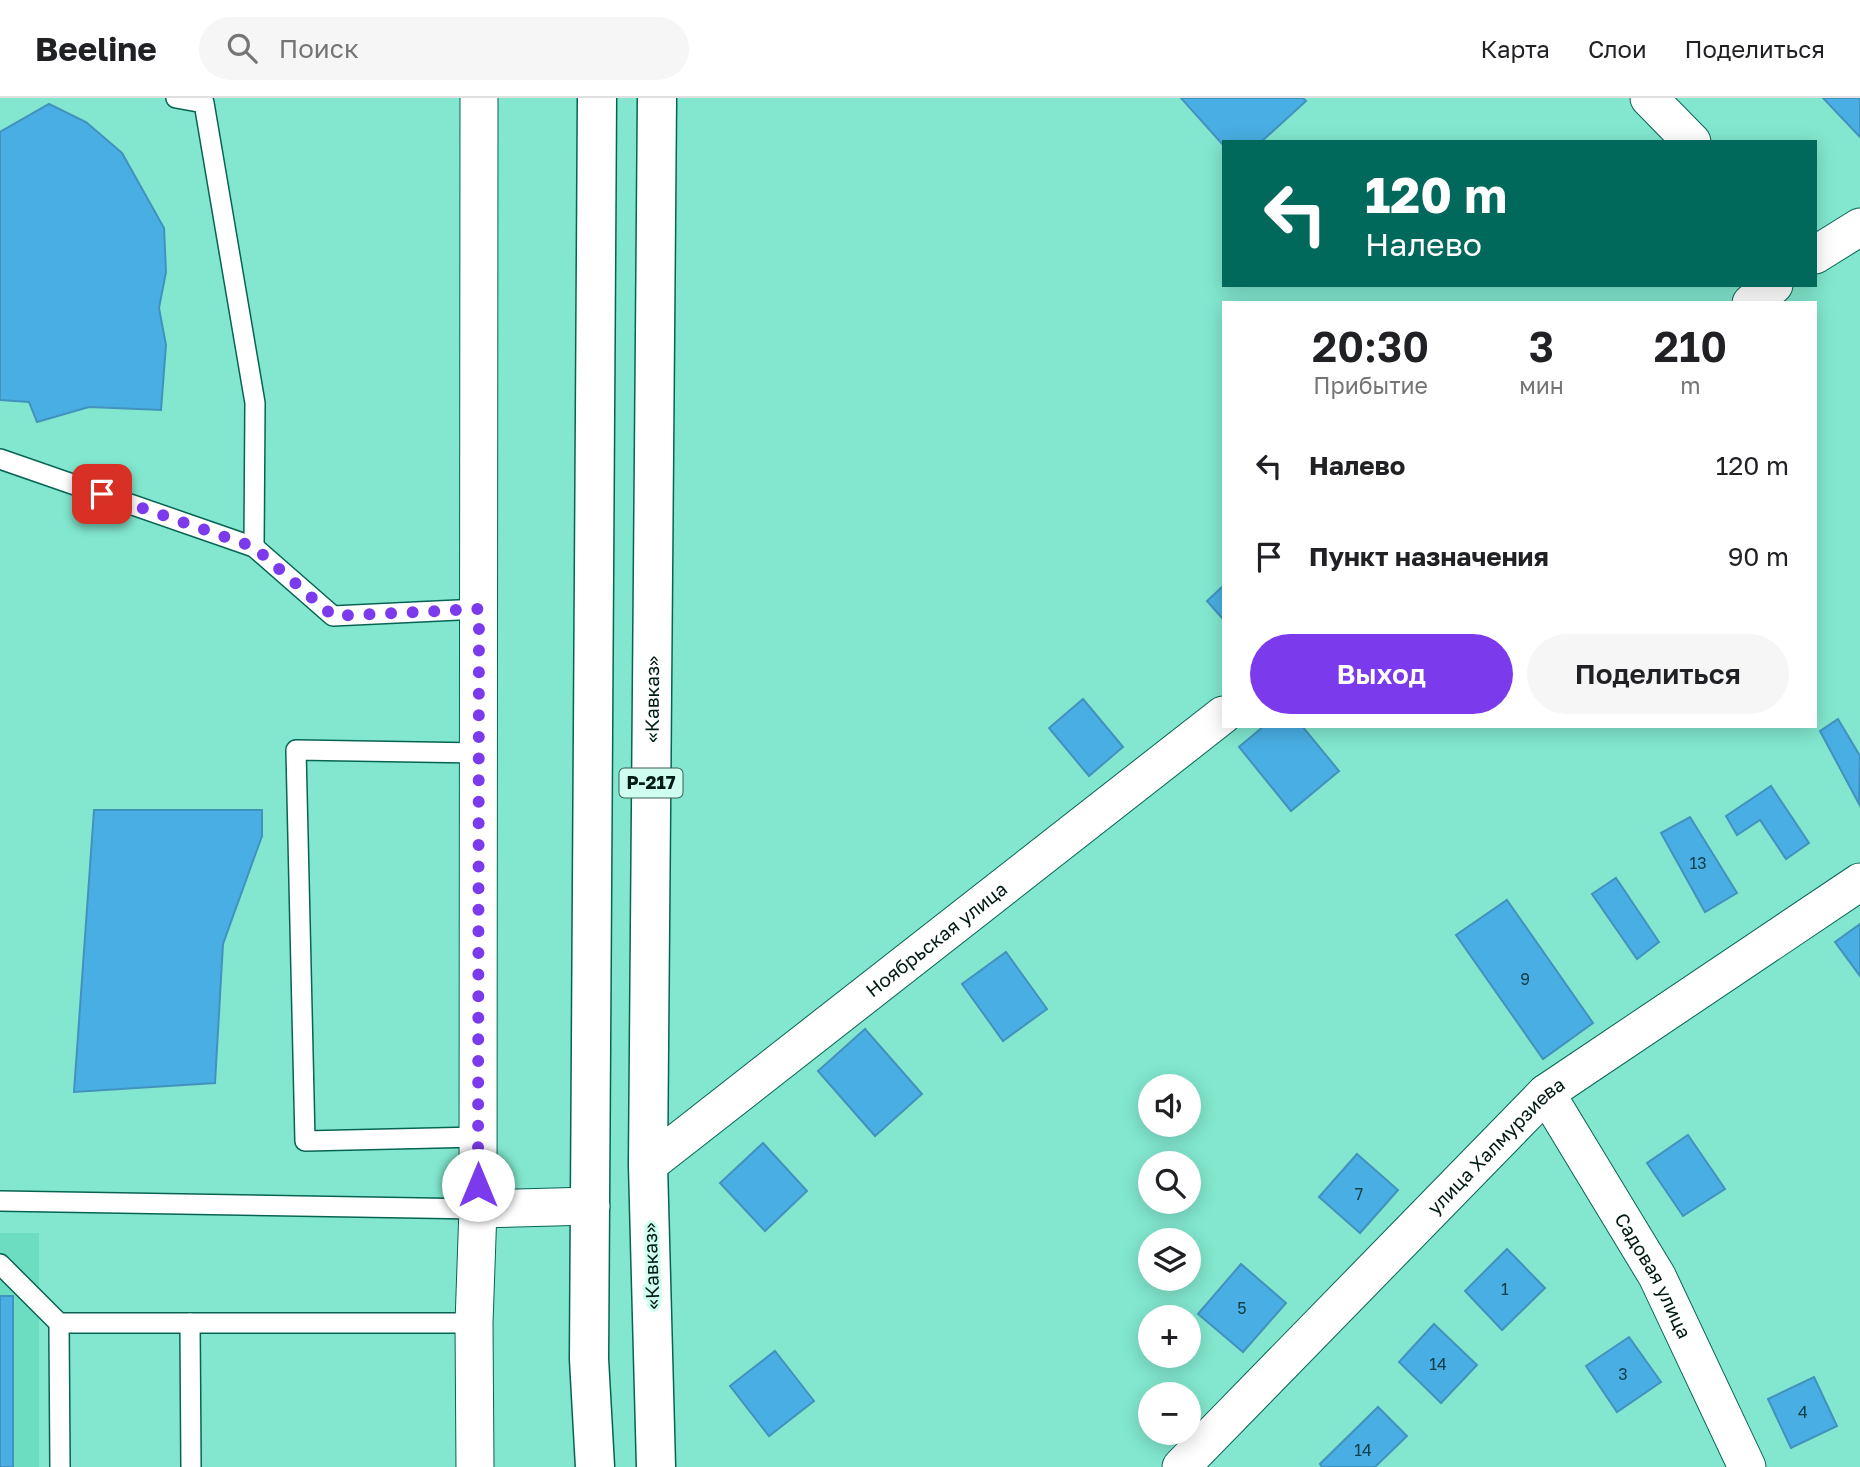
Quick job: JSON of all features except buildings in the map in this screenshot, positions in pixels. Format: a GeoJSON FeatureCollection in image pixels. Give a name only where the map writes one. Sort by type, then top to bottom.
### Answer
{"type":"FeatureCollection","features":[{"type":"Feature","properties":{"kind":"highway","name":"Р-217"},"geometry":{"type":"LineString","coordinates":[[595,1467],[590,1359],[597,98]]}},
{"type":"Feature","properties":{"kind":"highway","name":"«Кавказ»"},"geometry":{"type":"LineString","coordinates":[[656,1467],[648,1165],[657,98]]}},
{"type":"Feature","properties":{"kind":"street"},"geometry":{"type":"LineString","coordinates":[[475,1467],[480,98]]}},
{"type":"Feature","properties":{"kind":"street"},"geometry":{"type":"LineString","coordinates":[[1649,98],[1690,140]]}},
{"type":"Feature","properties":{"kind":"street"},"geometry":{"type":"LineString","coordinates":[[1817,254],[1860,227]]}},
{"type":"Feature","properties":{"kind":"street"},"geometry":{"type":"LineString","coordinates":[[1754,301],[1771,287]]}},
{"type":"Feature","properties":{"kind":"street","name":"Ноябрьская улица"},"geometry":{"type":"LineString","coordinates":[[648,1165],[1222,716]]}},
{"type":"Feature","properties":{"kind":"street","name":"улица Халмурзиева"},"geometry":{"type":"LineString","coordinates":[[1181,1467],[1546,1093],[1860,882]]}},
{"type":"Feature","properties":{"kind":"street","name":"Садовая улица"},"geometry":{"type":"LineString","coordinates":[[1546,1093],[1657,1276],[1747,1467]]}},
{"type":"Feature","properties":{"kind":"street"},"geometry":{"type":"LineString","coordinates":[[478,1209],[591,1206]]}},
{"type":"Feature","properties":{"kind":"lane"},"geometry":{"type":"LineString","coordinates":[[176,98],[204,103],[255,403],[254,547]]}},
{"type":"Feature","properties":{"kind":"lane"},"geometry":{"type":"LineString","coordinates":[[0,459],[254,547],[333,616],[479,609]]}},
{"type":"Feature","properties":{"kind":"lane"},"geometry":{"type":"LineString","coordinates":[[478,753],[296,750],[305,1141],[478,1137]]}},
{"type":"Feature","properties":{"kind":"lane"},"geometry":{"type":"LineString","coordinates":[[0,1201],[478,1209]]}},
{"type":"Feature","properties":{"kind":"lane"},"geometry":{"type":"LineString","coordinates":[[0,1265],[59,1323],[474,1323]]}},
{"type":"Feature","properties":{"kind":"lane"},"geometry":{"type":"LineString","coordinates":[[59,1323],[60,1467]]}},
{"type":"Feature","properties":{"kind":"lane"},"geometry":{"type":"LineString","coordinates":[[190,1323],[191,1467]]}},
{"type":"Feature","properties":{"kind":"shaded area"},"geometry":{"type":"Polygon","coordinates":[[[0,1233],[39,1233],[39,1467],[0,1467],[0,1233]]]}},
{"type":"Feature","properties":{"kind":"route"},"geometry":{"type":"LineString","coordinates":[[102,494],[254,547],[333,616],[479,609],[478,1185]]}}]}
